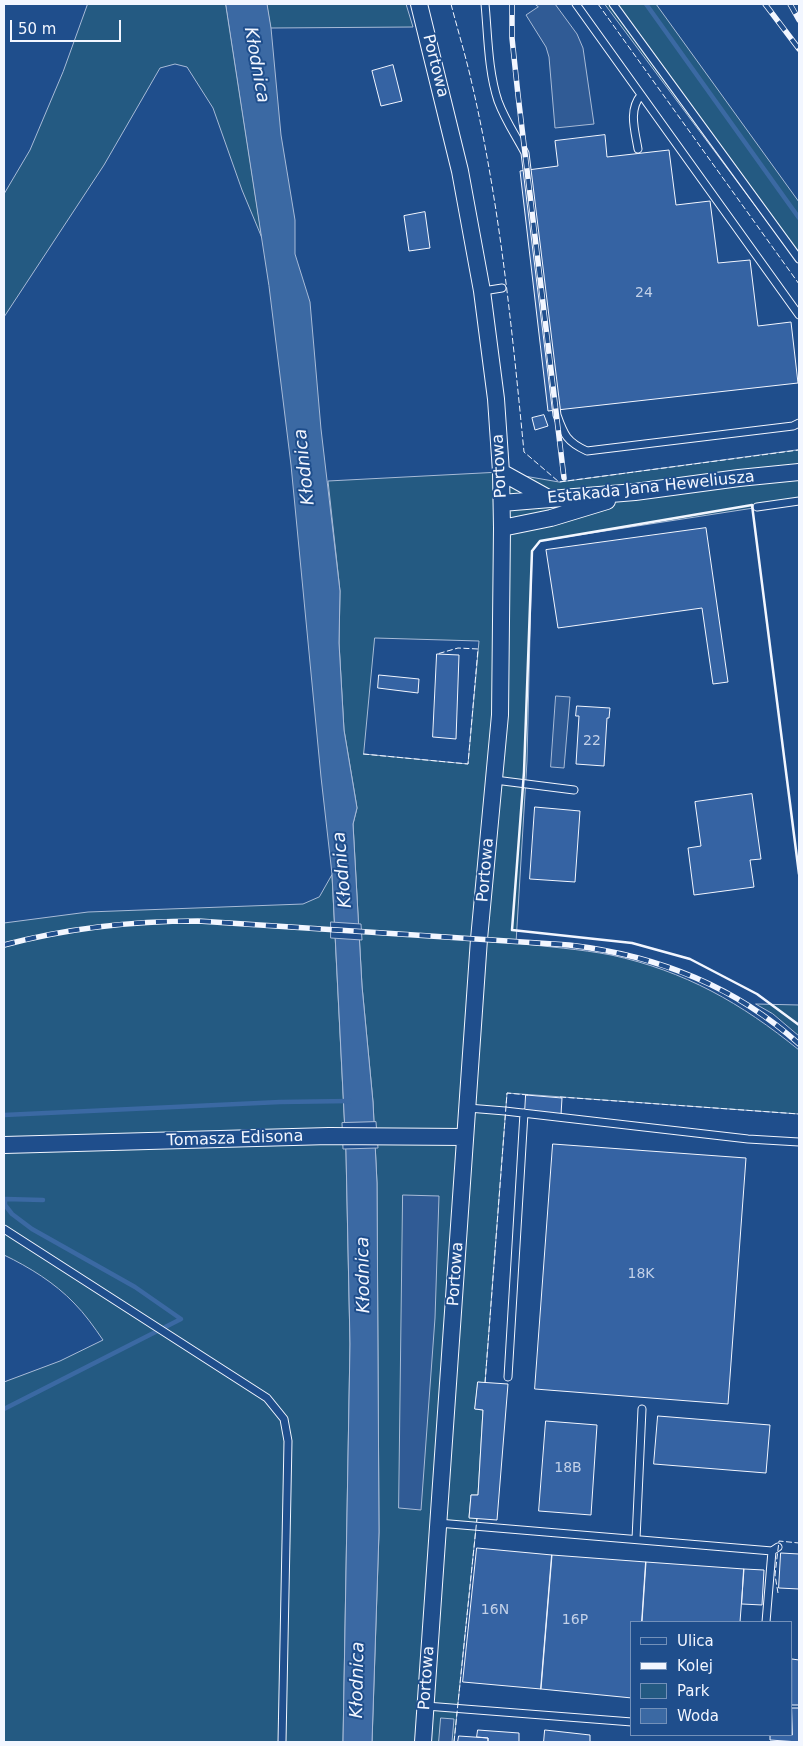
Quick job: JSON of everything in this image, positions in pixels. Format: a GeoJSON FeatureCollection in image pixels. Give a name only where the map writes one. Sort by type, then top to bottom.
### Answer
{"type":"FeatureCollection","features":[{"type":"Feature","properties":{"kind":"street","name":"Portowa"},"geometry":{"type":"LineString","coordinates":[[419,4],[460,171],[482,291],[495,391],[502,503],[502,682],[479,939],[423,1742]]}},
{"type":"Feature","properties":{"kind":"street"},"geometry":{"type":"LineString","coordinates":[[501,472],[548,498]]}},
{"type":"Feature","properties":{"kind":"street","name":"Estakada Jana Heweliusza"},"geometry":{"type":"LineString","coordinates":[[502,503],[634,492],[799,472]]}},
{"type":"Feature","properties":{"kind":"street"},"geometry":{"type":"LineString","coordinates":[[502,528],[551,518],[634,492]]}},
{"type":"Feature","properties":{"kind":"street","name":"Tomasza Edisona"},"geometry":{"type":"LineString","coordinates":[[4,1145],[329,1136],[465,1137]]}},
{"type":"Feature","properties":{"kind":"lane"},"geometry":{"type":"LineString","coordinates":[[485,4],[491,64],[498,99],[507,121],[525,153],[557,415],[563,434],[574,445],[587,451],[793,426],[799,423]]}},
{"type":"Feature","properties":{"kind":"lane"},"geometry":{"type":"LineString","coordinates":[[576,4],[799,315]]}},
{"type":"Feature","properties":{"kind":"lane"},"geometry":{"type":"LineString","coordinates":[[613,4],[799,258]]}},
{"type":"Feature","properties":{"kind":"lane"},"geometry":{"type":"LineString","coordinates":[[638,149],[633,113],[637,100],[642,95]]}},
{"type":"Feature","properties":{"kind":"lane"},"geometry":{"type":"LineString","coordinates":[[482,291],[502,288]]}},
{"type":"Feature","properties":{"kind":"lane"},"geometry":{"type":"LineString","coordinates":[[757,507],[799,501]]}},
{"type":"Feature","properties":{"kind":"lane"},"geometry":{"type":"LineString","coordinates":[[494,780],[574,790]]}},
{"type":"Feature","properties":{"kind":"lane"},"geometry":{"type":"LineString","coordinates":[[468,1108],[748,1139],[799,1142]]}},
{"type":"Feature","properties":{"kind":"lane"},"geometry":{"type":"LineString","coordinates":[[508,1377],[524,1113]]}},
{"type":"Feature","properties":{"kind":"lane"},"geometry":{"type":"LineString","coordinates":[[4,1229],[267,1398],[284,1419],[288,1440],[282,1742]]}},
{"type":"Feature","properties":{"kind":"lane"},"geometry":{"type":"LineString","coordinates":[[636,1539],[642,1409]]}},
{"type":"Feature","properties":{"kind":"lane"},"geometry":{"type":"LineString","coordinates":[[438,1523],[775,1549],[766,1621]]}},
{"type":"Feature","properties":{"kind":"lane"},"geometry":{"type":"LineString","coordinates":[[425,1706],[630,1722]]}},
{"type":"Feature","properties":{"kind":"green space"},"geometry":{"type":"Polygon","coordinates":[[[88,4],[226,4],[262,238],[242,190],[213,108],[187,67],[175,64],[160,68],[104,165],[4,317],[4,194],[30,150],[63,72],[88,4]]]}},
{"type":"Feature","properties":{"kind":"green space"},"geometry":{"type":"Polygon","coordinates":[[[267,4],[406,4],[413,27],[271,28],[267,4]]]}},
{"type":"Feature","properties":{"kind":"green space"},"geometry":{"type":"Polygon","coordinates":[[[605,4],[656,4],[799,202],[799,264],[605,4]]]}},
{"type":"Feature","properties":{"kind":"green space"},"geometry":{"type":"Polygon","coordinates":[[[799,450],[799,501],[540,541],[532,551],[527,761],[516,943],[599,953],[638,962],[688,980],[734,1004],[799,1050],[799,1114],[507,1093],[485,1383],[478,1382],[475,1409],[483,1410],[478,1495],[471,1495],[469,1517],[477,1518],[454,1742],[372,1742],[379,1532],[377,1183],[373,1102],[362,986],[353,824],[357,808],[344,730],[339,643],[340,591],[328,481],[501,472],[559,482],[799,450]],[[375,638],[364,754],[468,764],[479,641],[375,638]]]}},
{"type":"Feature","properties":{"kind":"green space"},"geometry":{"type":"Polygon","coordinates":[[[332,875],[346,1152],[350,1344],[343,1742],[4,1742],[4,1382],[60,1361],[103,1340],[82,1312],[59,1289],[32,1270],[4,1255],[4,923],[88,912],[303,904],[319,897],[332,875]]]}},
{"type":"Feature","properties":{"kind":"green space"},"geometry":{"type":"Polygon","coordinates":[[[756,1004],[799,1005],[799,1036],[773,1014],[756,1004]]]}},
{"type":"Feature","properties":{"kind":"shaded area"},"geometry":{"type":"Polygon","coordinates":[[[535,4],[555,4],[577,34],[583,48],[594,124],[555,128],[549,57],[546,47],[526,15],[538,7],[535,4]]]}},
{"type":"Feature","properties":{"kind":"shaded area"},"geometry":{"type":"Polygon","coordinates":[[[556,696],[570,697],[564,768],[551,767],[556,696]]]}},
{"type":"Feature","properties":{"kind":"shaded area"},"geometry":{"type":"Polygon","coordinates":[[[403,1195],[439,1196],[435,1318],[421,1510],[399,1508],[403,1195]]]}},
{"type":"Feature","properties":{"kind":"shaded area"},"geometry":{"type":"Polygon","coordinates":[[[441,1718],[454,1719],[452,1742],[439,1742],[441,1718]]]}},
{"type":"Feature","properties":{"kind":"water","name":"Kłodnica"},"geometry":{"type":"Polygon","coordinates":[[[226,4],[267,4],[281,135],[295,220],[295,254],[310,302],[321,429],[340,591],[339,643],[344,730],[357,808],[353,824],[362,986],[373,1102],[377,1183],[379,1532],[372,1742],[343,1742],[350,1344],[346,1152],[332,874],[291,465],[269,286],[226,4]]]}},
{"type":"Feature","properties":{"kind":"pier"},"geometry":{"type":"Polygon","coordinates":[[[331,922],[361,924],[362,940],[331,938],[331,922]]]}},
{"type":"Feature","properties":{"kind":"pier"},"geometry":{"type":"Polygon","coordinates":[[[376,1122],[378,1148],[343,1149],[342,1123],[376,1122]]]}},
{"type":"Feature","properties":{"kind":"building"},"geometry":{"type":"Polygon","coordinates":[[[393,65],[402,101],[381,106],[372,71],[393,65]]]}},
{"type":"Feature","properties":{"kind":"building"},"geometry":{"type":"Polygon","coordinates":[[[605,135],[607,157],[669,150],[676,205],[710,201],[718,263],[750,260],[758,326],[791,322],[798,383],[548,411],[520,171],[558,166],[555,141],[605,135]]]}},
{"type":"Feature","properties":{"kind":"building"},"geometry":{"type":"Polygon","coordinates":[[[425,212],[430,248],[409,251],[404,216],[425,212]]]}},
{"type":"Feature","properties":{"kind":"building"},"geometry":{"type":"Polygon","coordinates":[[[544,415],[548,426],[535,430],[532,418],[544,415]]]}},
{"type":"Feature","properties":{"kind":"building"},"geometry":{"type":"Polygon","coordinates":[[[706,528],[728,682],[713,684],[702,608],[558,628],[546,550],[706,528]]]}},
{"type":"Feature","properties":{"kind":"building"},"geometry":{"type":"Polygon","coordinates":[[[437,654],[459,655],[456,739],[433,737],[437,654]]]}},
{"type":"Feature","properties":{"kind":"building"},"geometry":{"type":"Polygon","coordinates":[[[379,675],[419,679],[418,693],[378,688],[379,675]]]}},
{"type":"Feature","properties":{"kind":"building"},"geometry":{"type":"Polygon","coordinates":[[[577,706],[610,708],[609,718],[607,718],[604,766],[576,764],[579,716],[576,716],[577,706]]]}},
{"type":"Feature","properties":{"kind":"building"},"geometry":{"type":"Polygon","coordinates":[[[752,794],[761,859],[750,860],[754,887],[694,895],[688,848],[701,846],[695,802],[752,794]]]}},
{"type":"Feature","properties":{"kind":"building"},"geometry":{"type":"Polygon","coordinates":[[[535,807],[580,811],[575,882],[530,879],[535,807]]]}},
{"type":"Feature","properties":{"kind":"building"},"geometry":{"type":"Polygon","coordinates":[[[526,1095],[562,1098],[561,1115],[525,1112],[526,1095]]]}},
{"type":"Feature","properties":{"kind":"building"},"geometry":{"type":"Polygon","coordinates":[[[553,1144],[746,1158],[728,1404],[535,1389],[553,1144]]]}},
{"type":"Feature","properties":{"kind":"building"},"geometry":{"type":"Polygon","coordinates":[[[478,1382],[508,1384],[497,1520],[469,1518],[471,1495],[478,1495],[483,1410],[475,1409],[478,1382]]]}},
{"type":"Feature","properties":{"kind":"building"},"geometry":{"type":"Polygon","coordinates":[[[658,1416],[770,1425],[766,1473],[654,1464],[658,1416]]]}},
{"type":"Feature","properties":{"kind":"building"},"geometry":{"type":"Polygon","coordinates":[[[546,1421],[597,1425],[591,1515],[539,1511],[546,1421]]]}},
{"type":"Feature","properties":{"kind":"building"},"geometry":{"type":"Polygon","coordinates":[[[477,1548],[552,1555],[541,1689],[463,1682],[477,1548]]]}},
{"type":"Feature","properties":{"kind":"building"},"geometry":{"type":"Polygon","coordinates":[[[781,1553],[799,1554],[799,1589],[779,1588],[781,1553]]]}},
{"type":"Feature","properties":{"kind":"building"},"geometry":{"type":"Polygon","coordinates":[[[552,1555],[646,1562],[642,1621],[630,1621],[630,1698],[541,1689],[552,1555]]]}},
{"type":"Feature","properties":{"kind":"building"},"geometry":{"type":"Polygon","coordinates":[[[646,1562],[744,1569],[740,1621],[642,1621],[646,1562]]]}},
{"type":"Feature","properties":{"kind":"building"},"geometry":{"type":"Polygon","coordinates":[[[744,1569],[764,1570],[762,1605],[742,1604],[744,1569]]]}},
{"type":"Feature","properties":{"kind":"building"},"geometry":{"type":"Polygon","coordinates":[[[793,1659],[799,1660],[799,1705],[793,1705],[793,1659]]]}},
{"type":"Feature","properties":{"kind":"building"},"geometry":{"type":"Polygon","coordinates":[[[793,1708],[799,1708],[799,1742],[770,1740],[770,1736],[793,1736],[793,1708]]]}},
{"type":"Feature","properties":{"kind":"building"},"geometry":{"type":"Polygon","coordinates":[[[478,1730],[519,1733],[519,1742],[488,1742],[488,1738],[477,1737],[478,1730]]]}},
{"type":"Feature","properties":{"kind":"building"},"geometry":{"type":"Polygon","coordinates":[[[545,1730],[590,1735],[590,1742],[544,1742],[545,1730]]]}},
{"type":"Feature","properties":{"kind":"building"},"geometry":{"type":"Polygon","coordinates":[[[459,1736],[488,1738],[488,1742],[458,1742],[459,1736]]]}},
{"type":"Feature","properties":{"kind":"waterway"},"geometry":{"type":"LineString","coordinates":[[646,4],[799,218]]}},
{"type":"Feature","properties":{"kind":"waterway"},"geometry":{"type":"LineString","coordinates":[[4,1115],[280,1102],[350,1101]]}},
{"type":"Feature","properties":{"kind":"waterway"},"geometry":{"type":"LineString","coordinates":[[4,1409],[181,1319],[135,1287],[32,1229],[12,1214],[5,1205],[5,1199],[43,1200]]}},
{"type":"Feature","properties":{"kind":"railway"},"geometry":{"type":"LineString","coordinates":[[512,4],[512,38],[518,95],[564,478]]}},
{"type":"Feature","properties":{"kind":"railway"},"geometry":{"type":"LineString","coordinates":[[765,4],[799,49]]}},
{"type":"Feature","properties":{"kind":"railway"},"geometry":{"type":"LineString","coordinates":[[790,4],[799,20]]}},
{"type":"Feature","properties":{"kind":"railway"},"geometry":{"type":"LineString","coordinates":[[4,945],[52,934],[124,924],[198,921],[569,945],[632,957],[663,965],[692,976],[748,1005],[799,1044]]}},
{"type":"Feature","properties":{"kind":"fence"},"geometry":{"type":"LineString","coordinates":[[451,4],[465,54],[482,130],[498,221],[510,313],[524,452],[559,482],[799,450]]}},
{"type":"Feature","properties":{"kind":"fence"},"geometry":{"type":"LineString","coordinates":[[598,4],[799,284]]}},
{"type":"Feature","properties":{"kind":"fence"},"geometry":{"type":"LineString","coordinates":[[363,754],[468,764],[478,649],[458,648],[437,654]]}},
{"type":"Feature","properties":{"kind":"fence"},"geometry":{"type":"LineString","coordinates":[[485,1383],[507,1093],[528,1095]]}},
{"type":"Feature","properties":{"kind":"fence"},"geometry":{"type":"LineString","coordinates":[[560,1097],[799,1114]]}},
{"type":"Feature","properties":{"kind":"fence"},"geometry":{"type":"LineString","coordinates":[[454,1742],[477,1518]]}},
{"type":"Feature","properties":{"kind":"fence"},"geometry":{"type":"LineString","coordinates":[[778,1593],[775,1575],[779,1541],[799,1543]]}},
{"type":"Feature","properties":{"kind":"wall"},"geometry":{"type":"LineString","coordinates":[[799,874],[752,505],[540,541],[532,551],[524,772],[512,930],[632,943],[690,959],[757,994],[799,1025]]}}]}
